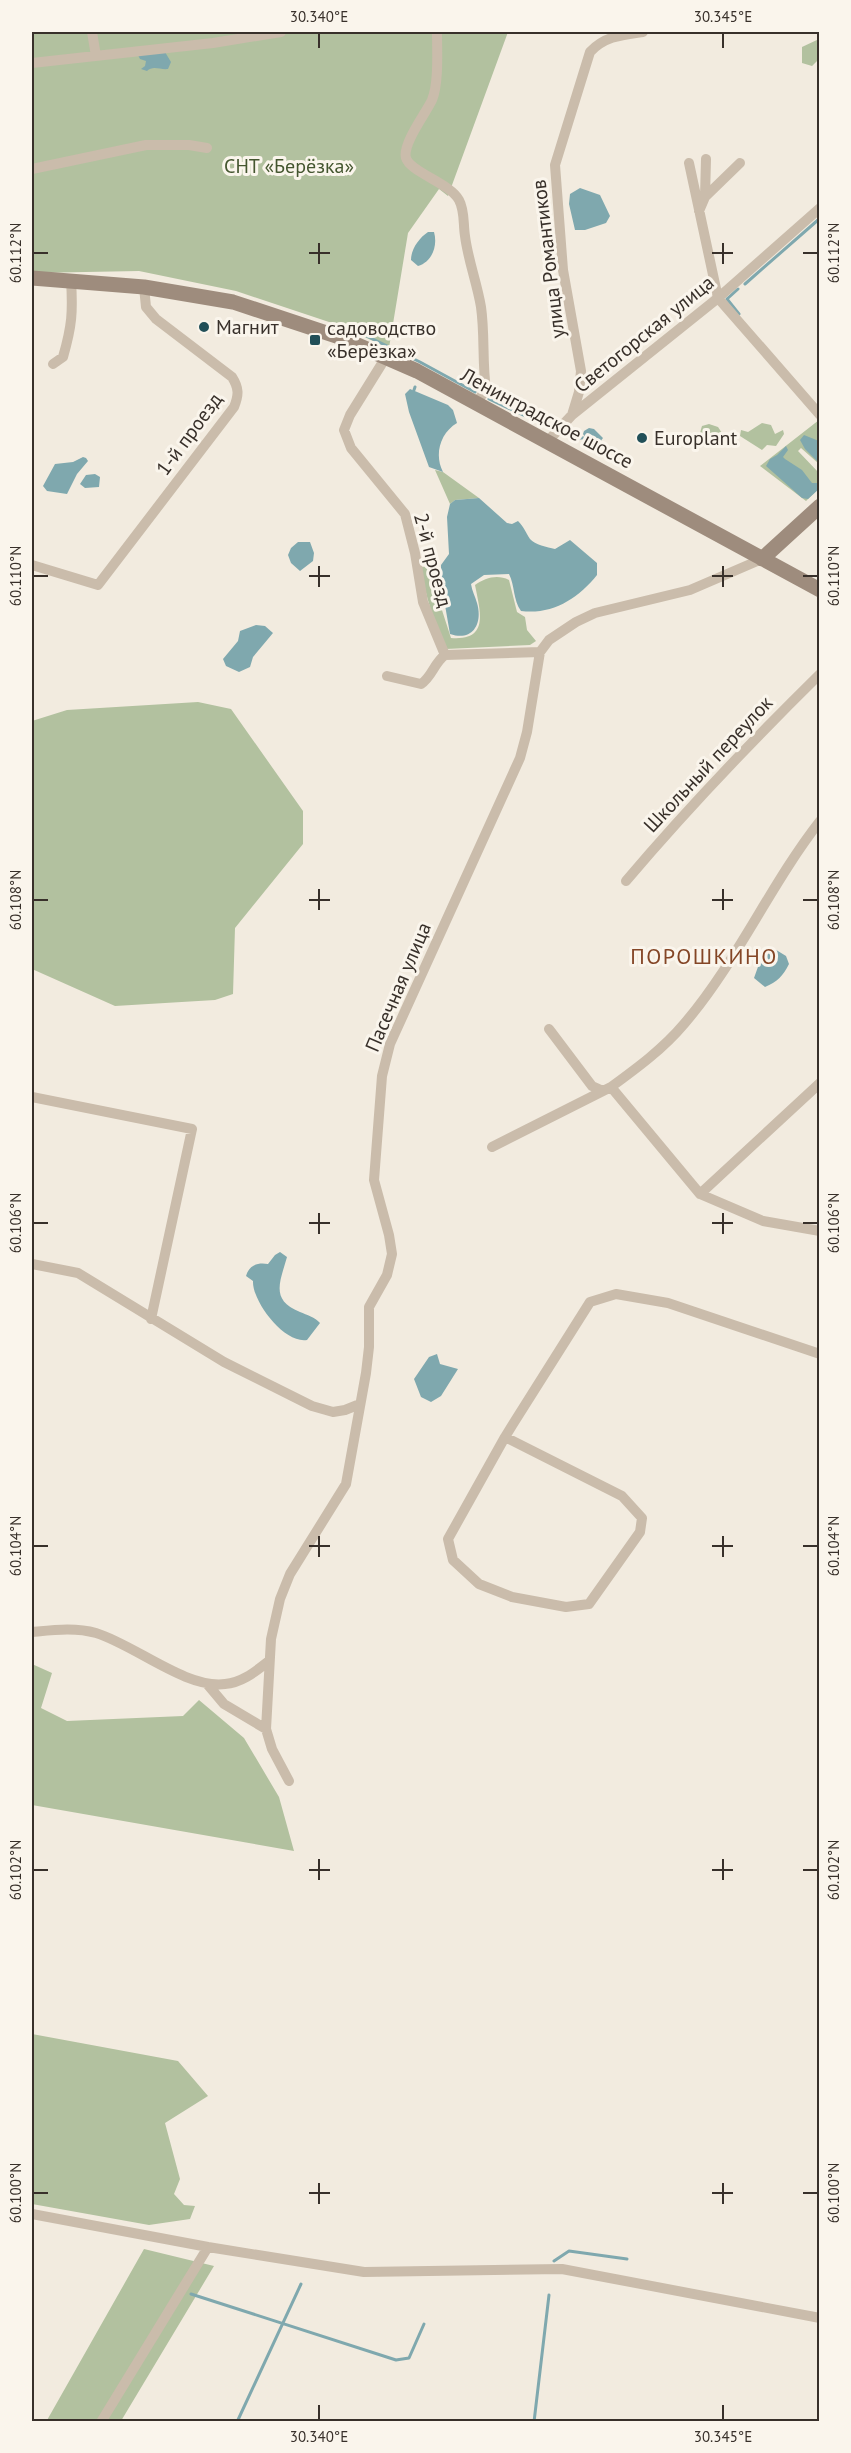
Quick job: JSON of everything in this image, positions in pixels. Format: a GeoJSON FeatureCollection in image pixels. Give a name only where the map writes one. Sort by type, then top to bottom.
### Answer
{"type":"FeatureCollection","features":[{"type":"Feature","properties":{"kind":"main road","name":"Ленинградское шоссе"},"geometry":{"type":"LineString","coordinates":[[32,278],[144,287],[233,302],[307,325],[417,371],[819,590]]}},
{"type":"Feature","properties":{"kind":"main road"},"geometry":{"type":"LineString","coordinates":[[762,559],[819,506]]}},
{"type":"Feature","properties":{"kind":"street"},"geometry":{"type":"LineString","coordinates":[[92,32],[96,56]]}},
{"type":"Feature","properties":{"kind":"street"},"geometry":{"type":"LineString","coordinates":[[210,32],[213,43]]}},
{"type":"Feature","properties":{"kind":"street"},"geometry":{"type":"LineString","coordinates":[[32,63],[213,43],[281,32]]}},
{"type":"Feature","properties":{"kind":"street"},"geometry":{"type":"LineString","coordinates":[[437,32],[433,97],[408,144],[406,154],[407,161],[449,189],[459,198],[463,207],[465,237],[481,307],[484,351],[483,369],[486,390],[475,404]]}},
{"type":"Feature","properties":{"kind":"street","name":"улица Романтиков"},"geometry":{"type":"LineString","coordinates":[[572,415],[579,392],[581,371],[563,270],[555,165],[590,52],[599,43],[611,37],[643,32]]}},
{"type":"Feature","properties":{"kind":"street"},"geometry":{"type":"LineString","coordinates":[[32,169],[146,145],[189,145],[207,148]]}},
{"type":"Feature","properties":{"kind":"street"},"geometry":{"type":"LineString","coordinates":[[699,211],[705,197],[706,159]]}},
{"type":"Feature","properties":{"kind":"street"},"geometry":{"type":"LineString","coordinates":[[689,163],[718,298],[819,415]]}},
{"type":"Feature","properties":{"kind":"street"},"geometry":{"type":"LineString","coordinates":[[705,197],[740,163]]}},
{"type":"Feature","properties":{"kind":"street","name":"Светогорская улица"},"geometry":{"type":"LineString","coordinates":[[546,442],[572,415],[718,298],[819,208]]}},
{"type":"Feature","properties":{"kind":"street"},"geometry":{"type":"LineString","coordinates":[[53,364],[63,357],[69,339],[74,313],[71,280]]}},
{"type":"Feature","properties":{"kind":"street","name":"1-й проезд"},"geometry":{"type":"LineString","coordinates":[[32,566],[98,585],[234,407],[238,397],[237,386],[232,377],[156,319],[146,307],[144,287]]}},
{"type":"Feature","properties":{"kind":"street","name":"2-й проезд"},"geometry":{"type":"LineString","coordinates":[[386,357],[350,415],[345,430],[351,448],[405,514],[423,602],[445,656]]}},
{"type":"Feature","properties":{"kind":"street"},"geometry":{"type":"LineString","coordinates":[[387,676],[421,684],[427,680],[437,662],[445,656],[540,652],[549,640],[576,622],[595,613],[690,590],[762,559]]}},
{"type":"Feature","properties":{"kind":"street","name":"Пасечная улица"},"geometry":{"type":"LineString","coordinates":[[289,1781],[272,1749],[266,1729],[269,1661],[280,1599],[290,1574],[346,1484],[369,1347],[369,1307],[387,1275],[392,1254],[374,1180],[385,1061],[390,1044],[520,758],[527,732],[540,652]]}},
{"type":"Feature","properties":{"kind":"street","name":"Школьный переулок"},"geometry":{"type":"LineString","coordinates":[[626,881],[752,741],[819,674]]}},
{"type":"Feature","properties":{"kind":"street"},"geometry":{"type":"LineString","coordinates":[[492,1148],[607,1089],[646,1061],[683,1025],[713,985],[798,850],[819,821]]}},
{"type":"Feature","properties":{"kind":"street"},"geometry":{"type":"LineString","coordinates":[[549,1029],[592,1086],[607,1089],[700,1194],[763,1221],[819,1231]]}},
{"type":"Feature","properties":{"kind":"street"},"geometry":{"type":"LineString","coordinates":[[700,1194],[819,1083]]}},
{"type":"Feature","properties":{"kind":"street"},"geometry":{"type":"LineString","coordinates":[[32,1097],[192,1129],[151,1319]]}},
{"type":"Feature","properties":{"kind":"street"},"geometry":{"type":"LineString","coordinates":[[32,1264],[78,1273],[224,1362],[312,1406],[333,1412],[360,1404]]}},
{"type":"Feature","properties":{"kind":"street"},"geometry":{"type":"LineString","coordinates":[[505,1437],[622,1496],[642,1518],[640,1532],[590,1604],[566,1607],[512,1597],[479,1584],[453,1560],[448,1539],[505,1437],[590,1302],[616,1294],[668,1303],[819,1354]]}},
{"type":"Feature","properties":{"kind":"street"},"geometry":{"type":"LineString","coordinates":[[32,1632],[64,1629],[94,1632],[194,1680],[208,1684],[234,1682],[248,1676],[269,1661]]}},
{"type":"Feature","properties":{"kind":"street"},"geometry":{"type":"LineString","coordinates":[[208,1684],[224,1704],[266,1729]]}},
{"type":"Feature","properties":{"kind":"street"},"geometry":{"type":"LineString","coordinates":[[32,2214],[208,2247],[364,2272],[562,2269],[819,2318]]}},
{"type":"Feature","properties":{"kind":"street"},"geometry":{"type":"LineString","coordinates":[[101,2421],[208,2247]]}},
{"type":"Feature","properties":{"kind":"green space","name":"СНТ «Берёзка»"},"geometry":{"type":"Polygon","coordinates":[[[32,32],[508,32],[448,196],[439,189],[408,233],[389,348],[335,324],[236,291],[139,271],[32,273],[32,32]]]}},
{"type":"Feature","properties":{"kind":"green space"},"geometry":{"type":"Polygon","coordinates":[[[819,39],[818,60],[812,66],[802,63],[802,47],[819,39]]]}},
{"type":"Feature","properties":{"kind":"green space"},"geometry":{"type":"Polygon","coordinates":[[[819,420],[819,464],[801,448],[798,451],[819,473],[819,488],[806,501],[760,466],[819,420]]]}},
{"type":"Feature","properties":{"kind":"green space"},"geometry":{"type":"Polygon","coordinates":[[[762,423],[771,425],[775,434],[783,430],[784,434],[776,446],[767,445],[762,450],[740,436],[741,430],[748,432],[762,423]]]}},
{"type":"Feature","properties":{"kind":"green space"},"geometry":{"type":"Polygon","coordinates":[[[709,424],[718,427],[724,436],[723,442],[706,447],[701,440],[700,432],[702,426],[709,424]]]}},
{"type":"Feature","properties":{"kind":"green space"},"geometry":{"type":"Polygon","coordinates":[[[435,470],[443,472],[479,498],[455,500],[450,504],[435,470]]]}},
{"type":"Feature","properties":{"kind":"green space"},"geometry":{"type":"Polygon","coordinates":[[[437,566],[440,604],[451,638],[472,635],[477,629],[480,614],[475,585],[496,577],[509,580],[517,612],[525,617],[527,630],[536,641],[530,645],[446,649],[430,609],[421,567],[437,566]]]}},
{"type":"Feature","properties":{"kind":"green space"},"geometry":{"type":"Polygon","coordinates":[[[198,702],[231,709],[303,811],[303,844],[235,928],[233,994],[215,1000],[115,1006],[32,969],[32,721],[67,710],[198,702]]]}},
{"type":"Feature","properties":{"kind":"green space"},"geometry":{"type":"Polygon","coordinates":[[[32,1664],[52,1673],[41,1708],[67,1721],[183,1716],[199,1700],[244,1738],[279,1797],[294,1851],[32,1805],[32,1664]]]}},
{"type":"Feature","properties":{"kind":"green space"},"geometry":{"type":"Polygon","coordinates":[[[32,2034],[178,2061],[208,2096],[165,2123],[180,2179],[174,2194],[184,2205],[195,2206],[190,2219],[149,2225],[32,2204],[32,2034]]]}},
{"type":"Feature","properties":{"kind":"green space"},"geometry":{"type":"Polygon","coordinates":[[[144,2249],[214,2266],[121,2421],[46,2422],[144,2249]]]}},
{"type":"Feature","properties":{"kind":"water"},"geometry":{"type":"Polygon","coordinates":[[[165,52],[171,62],[168,69],[154,68],[147,71],[141,69],[145,66],[146,61],[140,59],[138,55],[165,52]]]}},
{"type":"Feature","properties":{"kind":"water"},"geometry":{"type":"Polygon","coordinates":[[[580,188],[600,195],[610,216],[606,223],[585,230],[575,230],[569,204],[570,194],[580,188]]]}},
{"type":"Feature","properties":{"kind":"water"},"geometry":{"type":"Polygon","coordinates":[[[428,232],[434,232],[433,253],[427,261],[418,266],[411,260],[412,252],[428,232]]]}},
{"type":"Feature","properties":{"kind":"water"},"geometry":{"type":"Polygon","coordinates":[[[410,389],[448,405],[453,410],[457,423],[446,432],[440,445],[439,459],[443,472],[429,467],[409,412],[405,394],[410,389]]]}},
{"type":"Feature","properties":{"kind":"water"},"geometry":{"type":"Polygon","coordinates":[[[589,428],[594,429],[603,438],[597,446],[590,444],[583,434],[589,428]]]}},
{"type":"Feature","properties":{"kind":"water"},"geometry":{"type":"Polygon","coordinates":[[[804,435],[819,441],[819,463],[805,449],[800,440],[804,435]]]}},
{"type":"Feature","properties":{"kind":"water"},"geometry":{"type":"Polygon","coordinates":[[[786,446],[788,450],[783,457],[802,470],[812,483],[819,483],[819,489],[808,499],[802,498],[766,466],[770,459],[786,446]]]}},
{"type":"Feature","properties":{"kind":"water"},"geometry":{"type":"Polygon","coordinates":[[[83,457],[88,461],[77,474],[67,494],[47,491],[43,486],[55,464],[73,462],[83,457]]]}},
{"type":"Feature","properties":{"kind":"water"},"geometry":{"type":"Polygon","coordinates":[[[95,474],[100,477],[99,487],[85,488],[80,484],[86,475],[95,474]]]}},
{"type":"Feature","properties":{"kind":"water"},"geometry":{"type":"Polygon","coordinates":[[[479,498],[507,523],[512,524],[518,521],[530,539],[538,544],[555,549],[570,540],[597,563],[597,575],[590,584],[564,604],[532,612],[521,611],[509,574],[484,575],[471,584],[479,610],[477,624],[470,633],[465,635],[450,634],[441,582],[441,565],[449,554],[447,517],[450,504],[455,500],[479,498]]]}},
{"type":"Feature","properties":{"kind":"water"},"geometry":{"type":"Polygon","coordinates":[[[298,542],[310,542],[314,553],[313,561],[300,571],[291,563],[288,555],[291,548],[298,542]]]}},
{"type":"Feature","properties":{"kind":"water"},"geometry":{"type":"Polygon","coordinates":[[[256,625],[265,626],[273,633],[253,657],[250,667],[239,672],[226,666],[223,659],[238,641],[240,631],[256,625]]]}},
{"type":"Feature","properties":{"kind":"water"},"geometry":{"type":"Polygon","coordinates":[[[773,948],[786,956],[789,964],[779,978],[765,987],[754,978],[764,950],[773,948]]]}},
{"type":"Feature","properties":{"kind":"water"},"geometry":{"type":"Polygon","coordinates":[[[280,1252],[287,1257],[280,1282],[284,1302],[320,1323],[307,1340],[289,1335],[271,1320],[258,1299],[253,1281],[246,1276],[252,1267],[261,1263],[268,1264],[280,1252]]]}},
{"type":"Feature","properties":{"kind":"water"},"geometry":{"type":"Polygon","coordinates":[[[437,1354],[440,1364],[458,1369],[441,1396],[431,1402],[421,1397],[414,1379],[429,1357],[437,1354]]]}},
{"type":"Feature","properties":{"kind":"waterway"},"geometry":{"type":"LineString","coordinates":[[745,284],[818,220]]}},
{"type":"Feature","properties":{"kind":"waterway"},"geometry":{"type":"LineString","coordinates":[[738,289],[727,299],[739,314]]}},
{"type":"Feature","properties":{"kind":"waterway"},"geometry":{"type":"LineString","coordinates":[[348,327],[475,392]]}},
{"type":"Feature","properties":{"kind":"waterway"},"geometry":{"type":"LineString","coordinates":[[489,399],[549,427]]}},
{"type":"Feature","properties":{"kind":"waterway"},"geometry":{"type":"LineString","coordinates":[[576,438],[586,438]]}},
{"type":"Feature","properties":{"kind":"waterway"},"geometry":{"type":"LineString","coordinates":[[554,2261],[569,2251],[627,2259]]}},
{"type":"Feature","properties":{"kind":"waterway"},"geometry":{"type":"LineString","coordinates":[[237,2422],[301,2284]]}},
{"type":"Feature","properties":{"kind":"waterway"},"geometry":{"type":"LineString","coordinates":[[191,2294],[396,2360],[409,2358],[424,2324]]}},
{"type":"Feature","properties":{"kind":"waterway"},"geometry":{"type":"LineString","coordinates":[[534,2422],[549,2295]]}},
{"type":"Feature","properties":{"kind":"place","name":"Магнит"},"geometry":{"type":"Point","coordinates":[204,327]}},
{"type":"Feature","properties":{"kind":"place","name":"садоводство «Берёзка»"},"geometry":{"type":"Point","coordinates":[315,340]}},
{"type":"Feature","properties":{"kind":"place","name":"Europlant"},"geometry":{"type":"Point","coordinates":[642,438]}},
{"type":"Feature","properties":{"kind":"district","name":"ПОРОШКИНО"},"geometry":{"type":"Point","coordinates":[704,956]}}]}
